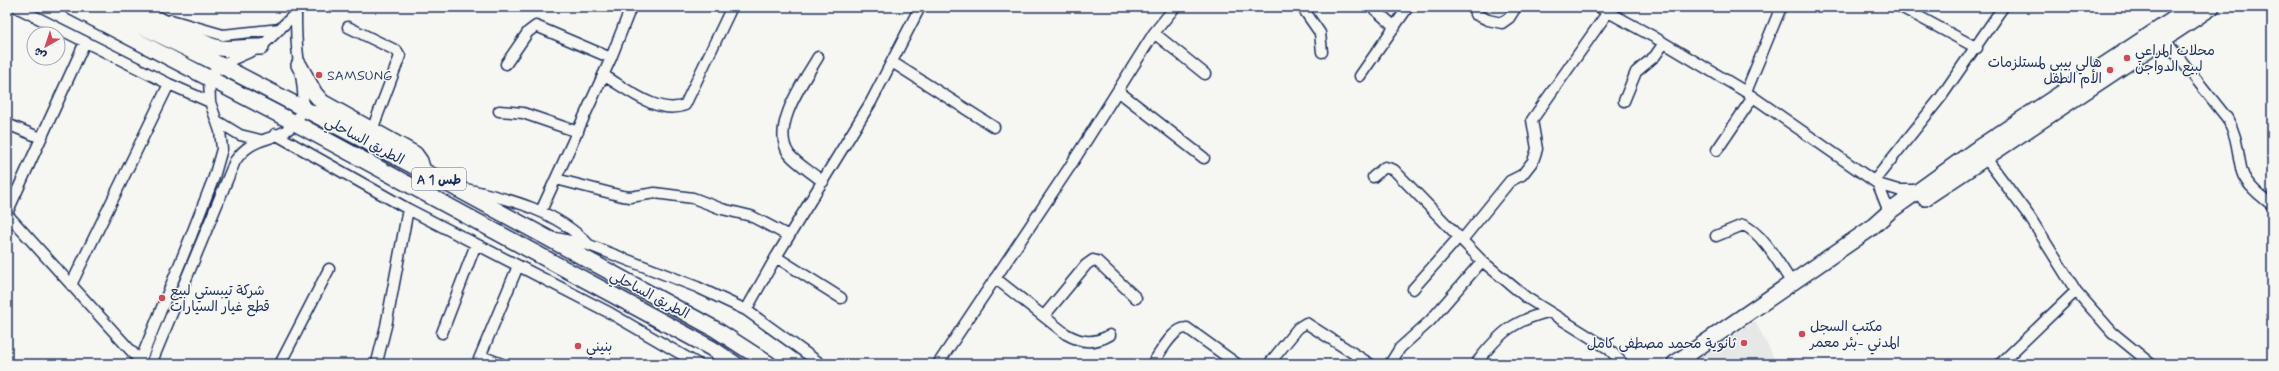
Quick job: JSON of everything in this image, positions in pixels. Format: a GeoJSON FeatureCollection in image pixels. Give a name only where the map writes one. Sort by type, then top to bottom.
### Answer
{"type":"FeatureCollection","features":[{"type":"Feature","properties":{"kind":"highway","name":"الطريق الساحلي"},"geometry":{"type":"LineString","coordinates":[[72,7],[295,123],[711,348],[735,364]]}},
{"type":"Feature","properties":{"kind":"highway"},"geometry":{"type":"LineString","coordinates":[[1674,364],[1870,229],[1889,212],[1919,190],[1982,152],[2067,96],[2192,7]]}},
{"type":"Feature","properties":{"kind":"highway"},"geometry":{"type":"LineString","coordinates":[[2067,96],[2164,39],[2212,7]]}},
{"type":"Feature","properties":{"kind":"highway","name":"الطريق الساحلي"},"geometry":{"type":"LineString","coordinates":[[108,10],[303,107],[452,186],[537,234],[715,329],[769,364]]}},
{"type":"Feature","properties":{"kind":"highway"},"geometry":{"type":"LineString","coordinates":[[108,10],[133,12],[154,17],[216,47],[260,47]]}},
{"type":"Feature","properties":{"kind":"highway"},"geometry":{"type":"LineString","coordinates":[[299,64],[315,94],[322,102],[415,154],[420,161],[423,171]]}},
{"type":"Feature","properties":{"kind":"highway"},"geometry":{"type":"LineString","coordinates":[[1870,229],[1895,218],[1982,152]]}},
{"type":"Feature","properties":{"kind":"highway"},"geometry":{"type":"LineString","coordinates":[[711,348],[724,364]]}},
{"type":"Feature","properties":{"kind":"street"},"geometry":{"type":"LineString","coordinates":[[16,7],[169,84],[210,102]]}},
{"type":"Feature","properties":{"kind":"street"},"geometry":{"type":"LineString","coordinates":[[541,211],[611,58],[631,7]]}},
{"type":"Feature","properties":{"kind":"street"},"geometry":{"type":"LineString","coordinates":[[746,310],[776,256],[867,109],[920,7]]}},
{"type":"Feature","properties":{"kind":"street"},"geometry":{"type":"LineString","coordinates":[[938,364],[1118,91],[1154,33],[1175,7]]}},
{"type":"Feature","properties":{"kind":"street"},"geometry":{"type":"LineString","coordinates":[[1302,7],[1320,33],[1322,52]]}},
{"type":"Feature","properties":{"kind":"street"},"geometry":{"type":"LineString","coordinates":[[1372,7],[1395,27]]}},
{"type":"Feature","properties":{"kind":"street"},"geometry":{"type":"LineString","coordinates":[[1360,76],[1408,7]]}},
{"type":"Feature","properties":{"kind":"street"},"geometry":{"type":"LineString","coordinates":[[1475,14],[1488,20],[1502,23],[1509,18],[1516,7]]}},
{"type":"Feature","properties":{"kind":"street"},"geometry":{"type":"LineString","coordinates":[[1717,150],[1750,95],[1781,7]]}},
{"type":"Feature","properties":{"kind":"street"},"geometry":{"type":"LineString","coordinates":[[1901,7],[1912,10],[1977,48]]}},
{"type":"Feature","properties":{"kind":"street"},"geometry":{"type":"LineString","coordinates":[[1876,182],[1977,48],[2004,7]]}},
{"type":"Feature","properties":{"kind":"street"},"geometry":{"type":"LineString","coordinates":[[85,42],[7,213],[141,363],[214,177],[222,141],[210,102],[209,78],[220,65],[260,47],[298,10]]}},
{"type":"Feature","properties":{"kind":"street"},"geometry":{"type":"LineString","coordinates":[[151,364],[235,161],[250,145],[286,130],[295,123],[303,107],[304,98],[299,64],[298,10]]}},
{"type":"Feature","properties":{"kind":"street"},"geometry":{"type":"LineString","coordinates":[[1413,289],[1460,239],[1510,181],[1522,176],[1533,161],[1537,149],[1532,120],[1604,10],[1664,43],[1750,95],[1876,182],[1898,190],[1919,190]]}},
{"type":"Feature","properties":{"kind":"street"},"geometry":{"type":"LineString","coordinates":[[603,75],[660,106],[675,109],[685,105],[730,11]]}},
{"type":"Feature","properties":{"kind":"street"},"geometry":{"type":"LineString","coordinates":[[154,17],[166,18],[223,35],[280,29]]}},
{"type":"Feature","properties":{"kind":"street"},"geometry":{"type":"LineString","coordinates":[[506,64],[528,32],[536,26],[611,58]]}},
{"type":"Feature","properties":{"kind":"street"},"geometry":{"type":"LineString","coordinates":[[348,27],[397,51],[400,56],[372,130]]}},
{"type":"Feature","properties":{"kind":"street"},"geometry":{"type":"LineString","coordinates":[[1154,33],[1205,74]]}},
{"type":"Feature","properties":{"kind":"street"},"geometry":{"type":"LineString","coordinates":[[2164,39],[2227,118],[2235,132],[2242,173],[2247,182],[2272,205]]}},
{"type":"Feature","properties":{"kind":"street"},"geometry":{"type":"LineString","coordinates":[[1624,101],[1636,72],[1655,56],[1664,43]]}},
{"type":"Feature","properties":{"kind":"street"},"geometry":{"type":"LineString","coordinates":[[818,57],[791,105],[784,124],[784,133],[790,154],[823,182]]}},
{"type":"Feature","properties":{"kind":"street"},"geometry":{"type":"LineString","coordinates":[[892,62],[994,127]]}},
{"type":"Feature","properties":{"kind":"street"},"geometry":{"type":"LineString","coordinates":[[71,286],[169,84]]}},
{"type":"Feature","properties":{"kind":"street"},"geometry":{"type":"LineString","coordinates":[[1118,91],[1204,158]]}},
{"type":"Feature","properties":{"kind":"street"},"geometry":{"type":"LineString","coordinates":[[499,111],[523,113],[578,132]]}},
{"type":"Feature","properties":{"kind":"street"},"geometry":{"type":"LineString","coordinates":[[217,121],[240,135],[260,140]]}},
{"type":"Feature","properties":{"kind":"street"},"geometry":{"type":"LineString","coordinates":[[7,124],[41,138]]}},
{"type":"Feature","properties":{"kind":"street"},"geometry":{"type":"LineString","coordinates":[[275,134],[408,209],[610,313],[698,364]]}},
{"type":"Feature","properties":{"kind":"street"},"geometry":{"type":"LineString","coordinates":[[1982,152],[2030,216],[2076,291],[2112,332],[2151,364]]}},
{"type":"Feature","properties":{"kind":"street"},"geometry":{"type":"LineString","coordinates":[[1373,177],[1385,167],[1394,170],[1417,191],[1482,261],[1548,312],[1580,329],[1609,349],[1623,364]]}},
{"type":"Feature","properties":{"kind":"street"},"geometry":{"type":"LineString","coordinates":[[556,179],[626,197],[655,193],[692,198],[722,209],[751,216],[789,236]]}},
{"type":"Feature","properties":{"kind":"street"},"geometry":{"type":"LineString","coordinates":[[1876,182],[1889,212]]}},
{"type":"Feature","properties":{"kind":"street"},"geometry":{"type":"LineString","coordinates":[[452,186],[502,198],[541,211],[570,228],[589,245]]}},
{"type":"Feature","properties":{"kind":"street"},"geometry":{"type":"LineString","coordinates":[[377,362],[386,326],[408,209]]}},
{"type":"Feature","properties":{"kind":"street"},"geometry":{"type":"LineString","coordinates":[[1716,236],[1743,225],[1749,228],[1768,248],[1792,283]]}},
{"type":"Feature","properties":{"kind":"street"},"geometry":{"type":"LineString","coordinates":[[537,234],[589,245],[697,287],[746,310],[821,364]]}},
{"type":"Feature","properties":{"kind":"street"},"geometry":{"type":"LineString","coordinates":[[442,333],[476,244]]}},
{"type":"Feature","properties":{"kind":"street"},"geometry":{"type":"LineString","coordinates":[[776,256],[841,298]]}},
{"type":"Feature","properties":{"kind":"street"},"geometry":{"type":"LineString","coordinates":[[1044,316],[1086,265],[1093,260],[1097,261],[1136,298]]}},
{"type":"Feature","properties":{"kind":"street"},"geometry":{"type":"LineString","coordinates":[[1390,364],[1400,348],[1430,321],[1482,261]]}},
{"type":"Feature","properties":{"kind":"street"},"geometry":{"type":"LineString","coordinates":[[502,364],[479,360],[518,266]]}},
{"type":"Feature","properties":{"kind":"street"},"geometry":{"type":"LineString","coordinates":[[280,364],[329,269]]}},
{"type":"Feature","properties":{"kind":"street"},"geometry":{"type":"LineString","coordinates":[[995,278],[1066,334],[1078,340],[1092,342],[1110,335]]}},
{"type":"Feature","properties":{"kind":"street"},"geometry":{"type":"LineString","coordinates":[[2000,364],[2076,291]]}},
{"type":"Feature","properties":{"kind":"street"},"geometry":{"type":"LineString","coordinates":[[1478,361],[1504,330],[1517,322],[1548,312]]}},
{"type":"Feature","properties":{"kind":"street"},"geometry":{"type":"LineString","coordinates":[[1269,364],[1298,328],[1306,323],[1370,364]]}},
{"type":"Feature","properties":{"kind":"street"},"geometry":{"type":"LineString","coordinates":[[1152,364],[1175,333],[1183,328],[1187,328],[1237,364]]}},
{"type":"Feature","properties":{"kind":"shaded area","name":"ثانوية محمد مصطفى كامل"},"geometry":{"type":"Polygon","coordinates":[[[1755,321],[1777,364],[1689,364],[1755,321]]]}},
{"type":"Feature","properties":{"kind":"place","name":"محلات المراعي لبيع الدواجن"},"geometry":{"type":"Point","coordinates":[2127,58]}},
{"type":"Feature","properties":{"kind":"place","name":"هالي بيبي لمستلزمات الأم الطفل"},"geometry":{"type":"Point","coordinates":[2110,70]}},
{"type":"Feature","properties":{"kind":"place","name":"SAMSUNG"},"geometry":{"type":"Point","coordinates":[319,75]}},
{"type":"Feature","properties":{"kind":"place","name":"شركة تيبستي لبيع قطع غيار السيارات"},"geometry":{"type":"Point","coordinates":[162,298]}},
{"type":"Feature","properties":{"kind":"place","name":"مكتب السجل المدني -بئر معمر"},"geometry":{"type":"Point","coordinates":[1802,334]}},
{"type":"Feature","properties":{"kind":"place","name":"ثانوية محمد مصطفى كامل"},"geometry":{"type":"Point","coordinates":[1744,343]}},
{"type":"Feature","properties":{"kind":"place","name":"بنيني"},"geometry":{"type":"Point","coordinates":[578,346]}}]}
